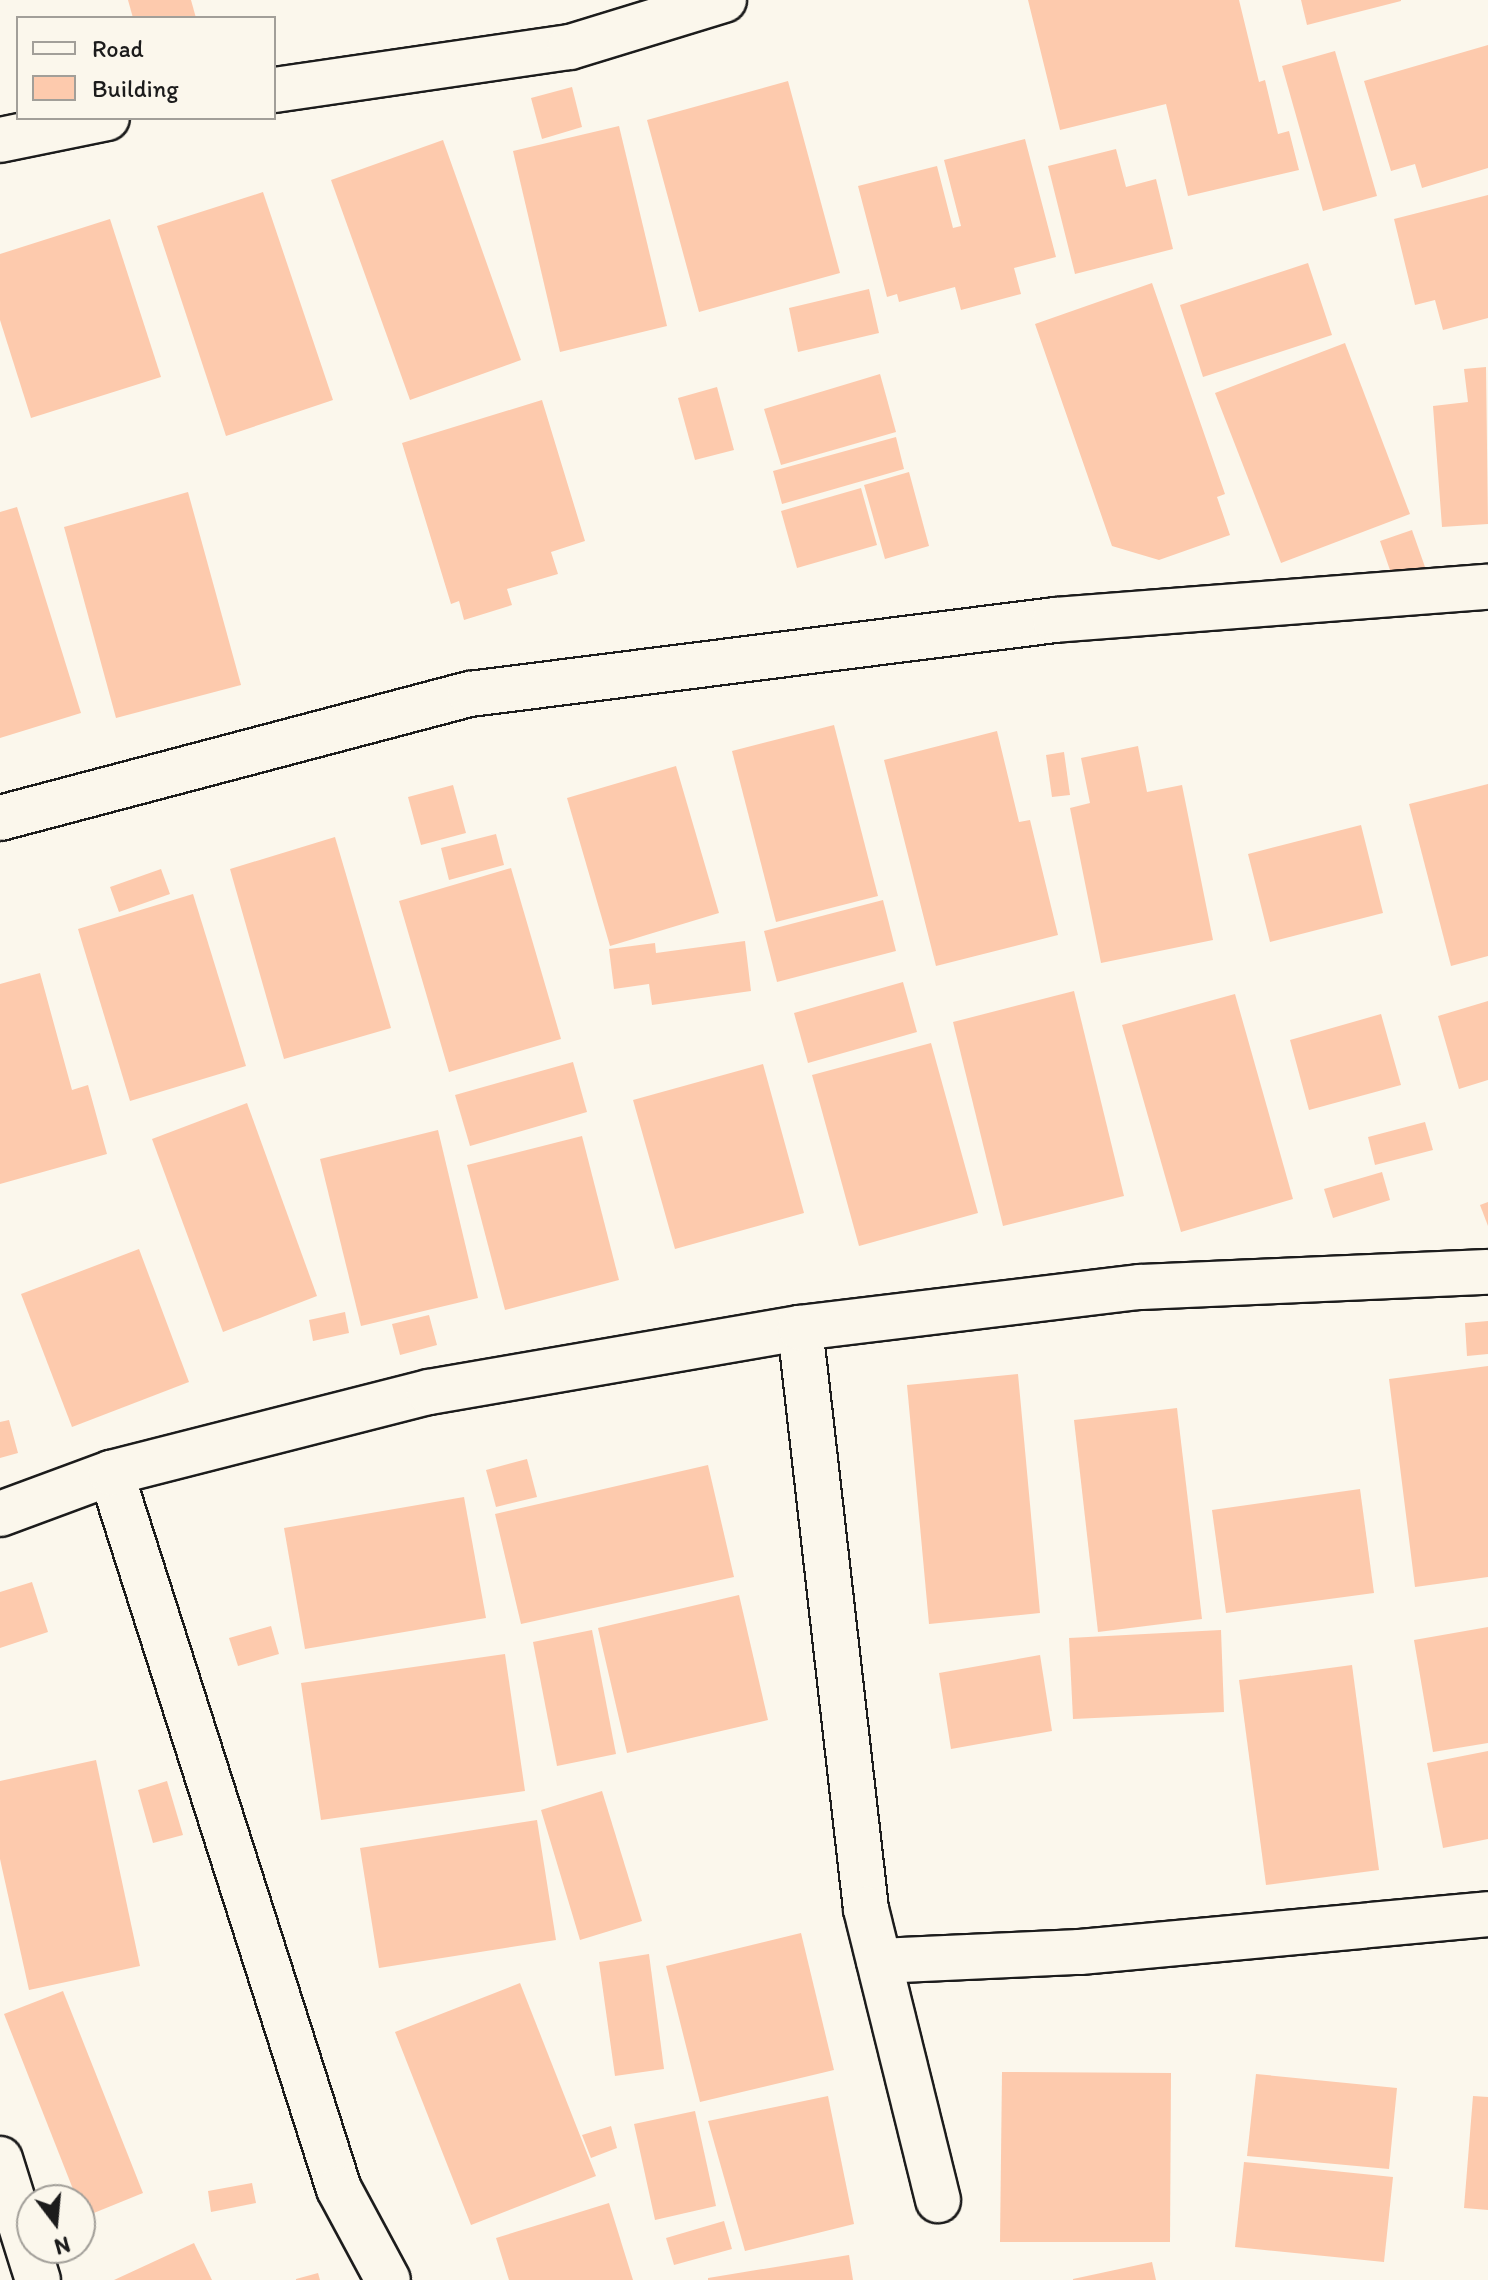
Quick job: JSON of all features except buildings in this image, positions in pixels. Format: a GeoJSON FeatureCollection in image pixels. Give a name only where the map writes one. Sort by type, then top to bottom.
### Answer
{"type":"FeatureCollection","features":[{"type":"Feature","properties":{"kind":"street"},"geometry":{"type":"LineString","coordinates":[[276,90],[570,47],[724,0]]}},
{"type":"Feature","properties":{"kind":"street"},"geometry":{"type":"LineString","coordinates":[[0,140],[97,120]]}},
{"type":"Feature","properties":{"kind":"street"},"geometry":{"type":"LineString","coordinates":[[0,818],[470,694],[1055,620],[1488,587]]}},
{"type":"Feature","properties":{"kind":"street"},"geometry":{"type":"LineString","coordinates":[[0,1514],[111,1473],[429,1392],[800,1328],[1140,1287],[1488,1272]]}},
{"type":"Feature","properties":{"kind":"street"},"geometry":{"type":"LineString","coordinates":[[800,1328],[866,1909],[938,2200]]}},
{"type":"Feature","properties":{"kind":"street"},"geometry":{"type":"LineString","coordinates":[[111,1473],[339,2189],[388,2280]]}},
{"type":"Feature","properties":{"kind":"street"},"geometry":{"type":"LineString","coordinates":[[879,1961],[1080,1952],[1488,1914]]}},
{"type":"Feature","properties":{"kind":"street"},"geometry":{"type":"LineString","coordinates":[[0,2159],[38,2280]]}}]}
